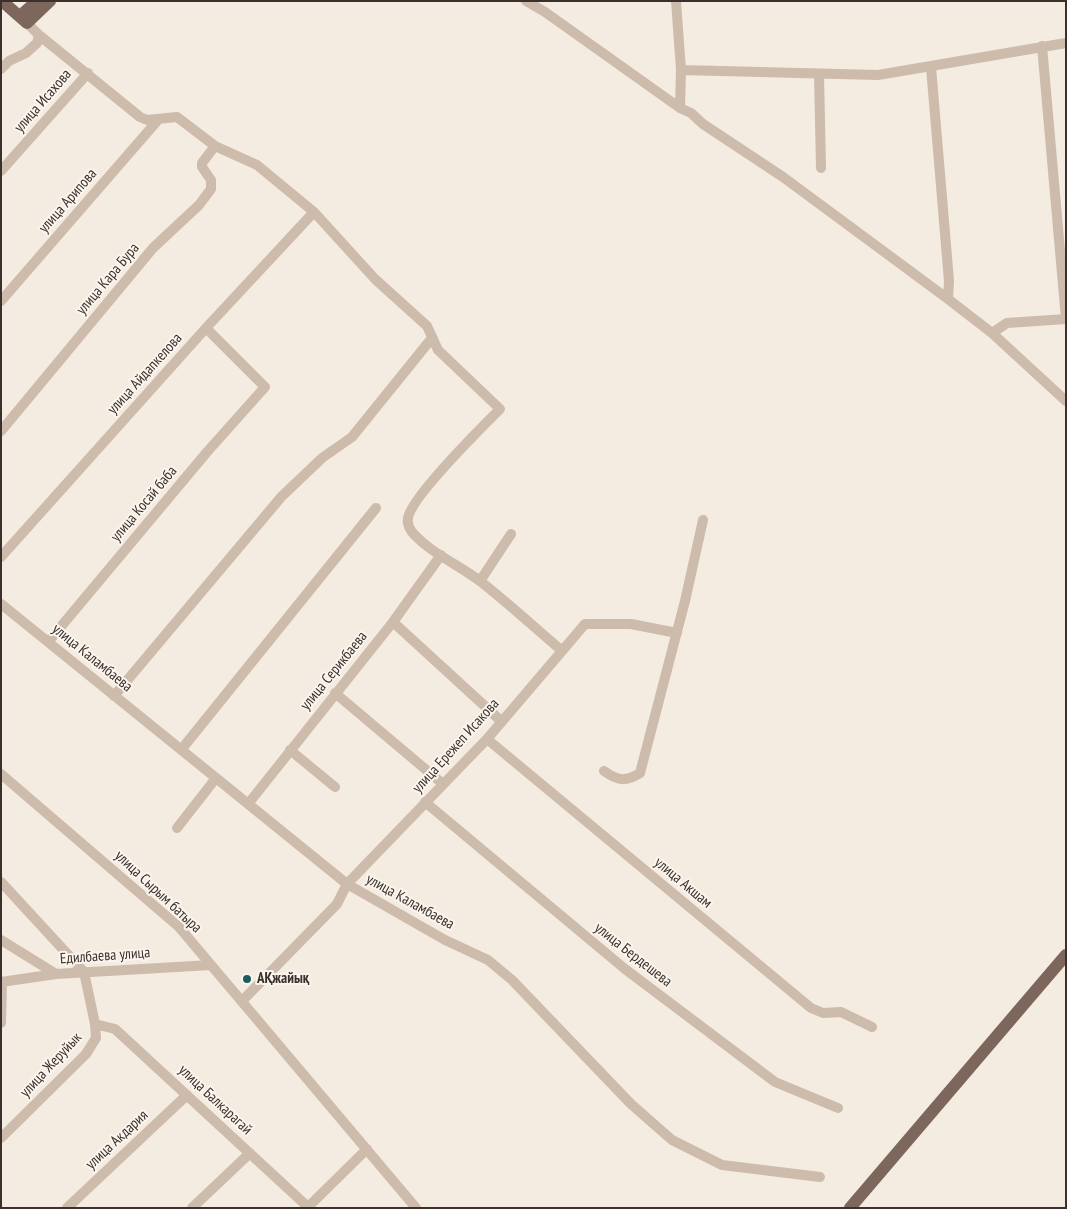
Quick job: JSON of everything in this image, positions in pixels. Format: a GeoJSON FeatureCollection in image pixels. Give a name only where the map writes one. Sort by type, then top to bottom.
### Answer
{"type":"FeatureCollection","features":[{"type":"Feature","properties":{"kind":"main road"},"geometry":{"type":"LineString","coordinates":[[2,1],[23,19]]}},
{"type":"Feature","properties":{"kind":"main road"},"geometry":{"type":"LineString","coordinates":[[23,19],[37,1]]}},
{"type":"Feature","properties":{"kind":"main road"},"geometry":{"type":"LineString","coordinates":[[23,19],[50,1]]}},
{"type":"Feature","properties":{"kind":"main road"},"geometry":{"type":"LineString","coordinates":[[850,1208],[1066,955]]}},
{"type":"Feature","properties":{"kind":"street"},"geometry":{"type":"LineString","coordinates":[[526,1],[546,12],[680,108],[692,113],[704,124],[783,177],[948,299],[992,332],[1066,401]]}},
{"type":"Feature","properties":{"kind":"street"},"geometry":{"type":"LineString","coordinates":[[544,1],[546,12]]}},
{"type":"Feature","properties":{"kind":"street"},"geometry":{"type":"LineString","coordinates":[[676,1],[681,70],[680,108]]}},
{"type":"Feature","properties":{"kind":"street"},"geometry":{"type":"LineString","coordinates":[[23,19],[39,35],[140,116],[147,120],[177,117],[215,146],[257,165],[314,212],[375,279],[427,326],[438,350],[500,409],[450,460],[410,512],[407,519],[413,533],[441,555],[480,581],[561,650]]}},
{"type":"Feature","properties":{"kind":"street"},"geometry":{"type":"LineString","coordinates":[[1,69],[37,43],[39,35]]}},
{"type":"Feature","properties":{"kind":"street"},"geometry":{"type":"LineString","coordinates":[[681,70],[878,75],[1066,43]]}},
{"type":"Feature","properties":{"kind":"street"},"geometry":{"type":"LineString","coordinates":[[992,332],[1007,323],[1066,319],[1042,46]]}},
{"type":"Feature","properties":{"kind":"street"},"geometry":{"type":"LineString","coordinates":[[931,67],[949,281],[948,299]]}},
{"type":"Feature","properties":{"kind":"street","name":"улица Исахова"},"geometry":{"type":"LineString","coordinates":[[1,171],[88,73]]}},
{"type":"Feature","properties":{"kind":"street"},"geometry":{"type":"LineString","coordinates":[[819,74],[821,168]]}},
{"type":"Feature","properties":{"kind":"street","name":"улица Арипова"},"geometry":{"type":"LineString","coordinates":[[1,301],[158,120]]}},
{"type":"Feature","properties":{"kind":"street","name":"улица Кара Бура"},"geometry":{"type":"LineString","coordinates":[[1,431],[153,248],[199,205],[211,188],[211,180],[202,167],[202,163],[215,146]]}},
{"type":"Feature","properties":{"kind":"street","name":"улица Айдапкелова"},"geometry":{"type":"LineString","coordinates":[[1,557],[206,328],[314,212]]}},
{"type":"Feature","properties":{"kind":"street","name":"улица Косай баба"},"geometry":{"type":"LineString","coordinates":[[48,642],[264,387],[206,328]]}},
{"type":"Feature","properties":{"kind":"street"},"geometry":{"type":"LineString","coordinates":[[114,696],[282,496],[322,458],[352,437],[432,338]]}},
{"type":"Feature","properties":{"kind":"street"},"geometry":{"type":"LineString","coordinates":[[181,750],[376,508]]}},
{"type":"Feature","properties":{"kind":"street"},"geometry":{"type":"LineString","coordinates":[[604,771],[614,779],[628,781],[640,773],[677,633],[703,520]]}},
{"type":"Feature","properties":{"kind":"street"},"geometry":{"type":"LineString","coordinates":[[480,581],[511,534]]}},
{"type":"Feature","properties":{"kind":"street","name":"улица Серикбаева"},"geometry":{"type":"LineString","coordinates":[[248,804],[393,622],[441,555]]}},
{"type":"Feature","properties":{"kind":"street","name":"улица Каламбаева"},"geometry":{"type":"LineString","coordinates":[[1,604],[347,884],[444,940],[488,960],[512,980],[631,1104],[672,1140],[722,1165],[820,1177]]}},
{"type":"Feature","properties":{"kind":"street"},"geometry":{"type":"LineString","coordinates":[[393,622],[500,720]]}},
{"type":"Feature","properties":{"kind":"street","name":"улица Ережеп Исакова"},"geometry":{"type":"LineString","coordinates":[[242,1001],[337,904],[347,884],[487,739],[500,720],[585,624],[631,624],[677,633]]}},
{"type":"Feature","properties":{"kind":"street"},"geometry":{"type":"LineString","coordinates":[[335,693],[443,784]]}},
{"type":"Feature","properties":{"kind":"street","name":"улица Акшам"},"geometry":{"type":"LineString","coordinates":[[487,739],[811,1008],[824,1013],[841,1012],[872,1027]]}},
{"type":"Feature","properties":{"kind":"street"},"geometry":{"type":"LineString","coordinates":[[290,750],[335,787]]}},
{"type":"Feature","properties":{"kind":"street","name":"улица Сырым батыра"},"geometry":{"type":"LineString","coordinates":[[1,774],[179,926],[416,1208]]}},
{"type":"Feature","properties":{"kind":"street"},"geometry":{"type":"LineString","coordinates":[[177,828],[216,778]]}},
{"type":"Feature","properties":{"kind":"street","name":"улица Бердешева"},"geometry":{"type":"LineString","coordinates":[[426,802],[625,969],[775,1082],[838,1108]]}},
{"type":"Feature","properties":{"kind":"street"},"geometry":{"type":"LineString","coordinates":[[1,882],[84,972]]}},
{"type":"Feature","properties":{"kind":"street"},"geometry":{"type":"LineString","coordinates":[[1,940],[56,974]]}},
{"type":"Feature","properties":{"kind":"street","name":"Едилбаева улица"},"geometry":{"type":"LineString","coordinates":[[1,982],[56,974],[211,965]]}},
{"type":"Feature","properties":{"kind":"street","name":"улица Жеруйык"},"geometry":{"type":"LineString","coordinates":[[1,1138],[86,1054],[96,1038],[95,1024],[84,972]]}},
{"type":"Feature","properties":{"kind":"street"},"geometry":{"type":"LineString","coordinates":[[1,982],[1,1023]]}},
{"type":"Feature","properties":{"kind":"street","name":"улица Балкарагай"},"geometry":{"type":"LineString","coordinates":[[95,1024],[115,1029],[309,1207]]}},
{"type":"Feature","properties":{"kind":"street","name":"улица Акдария"},"geometry":{"type":"LineString","coordinates":[[67,1208],[187,1095]]}},
{"type":"Feature","properties":{"kind":"street"},"geometry":{"type":"LineString","coordinates":[[309,1207],[366,1149]]}},
{"type":"Feature","properties":{"kind":"street"},"geometry":{"type":"LineString","coordinates":[[192,1208],[250,1153]]}},
{"type":"Feature","properties":{"kind":"place","name":"АҚжайық"},"geometry":{"type":"Point","coordinates":[247,979]}}]}
